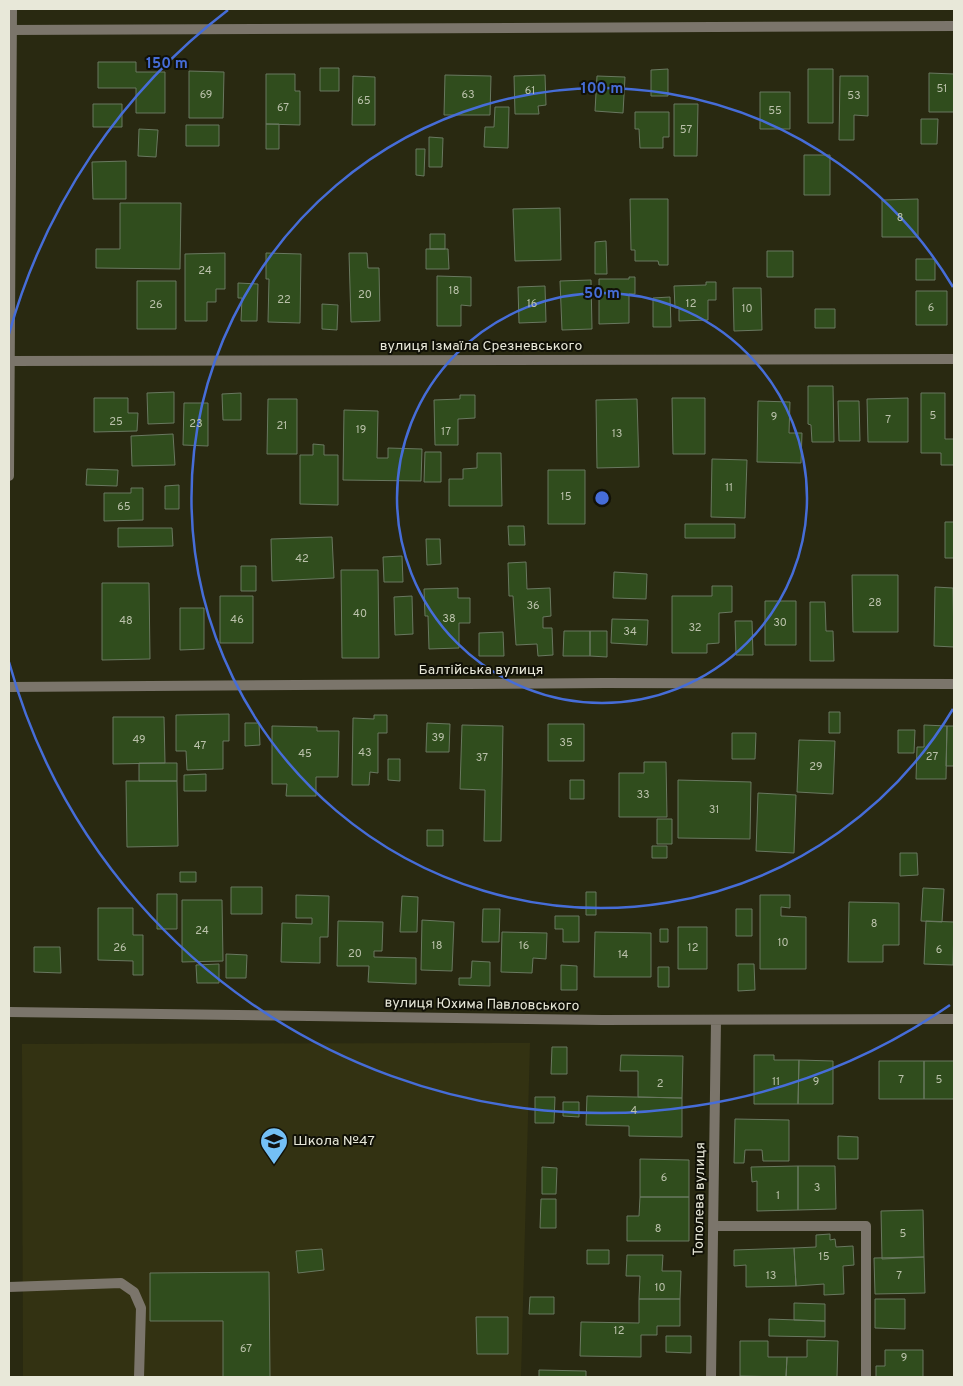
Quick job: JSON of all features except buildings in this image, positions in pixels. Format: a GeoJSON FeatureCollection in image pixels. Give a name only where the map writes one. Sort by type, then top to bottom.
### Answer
{"type":"FeatureCollection","features":[{"type":"Feature","properties":{"kind":"street"},"geometry":{"type":"LineString","coordinates":[[9,476],[10,30],[12,9]]}},
{"type":"Feature","properties":{"kind":"street"},"geometry":{"type":"LineString","coordinates":[[10,30],[954,26]]}},
{"type":"Feature","properties":{"kind":"street","name":"вулиця Ізмаїла Срезневського"},"geometry":{"type":"LineString","coordinates":[[9,361],[954,359]]}},
{"type":"Feature","properties":{"kind":"street","name":"Балтійська вулиця"},"geometry":{"type":"LineString","coordinates":[[9,687],[605,683],[954,684]]}},
{"type":"Feature","properties":{"kind":"street","name":"вулиця Юхима Павловського"},"geometry":{"type":"LineString","coordinates":[[9,1012],[716,1021],[954,1019]]}},
{"type":"Feature","properties":{"kind":"street","name":"Тополева вулиця"},"geometry":{"type":"LineString","coordinates":[[711,1377],[716,1021]]}},
{"type":"Feature","properties":{"kind":"street"},"geometry":{"type":"LineString","coordinates":[[714,1226],[866,1226],[866,1377]]}},
{"type":"Feature","properties":{"kind":"street"},"geometry":{"type":"LineString","coordinates":[[9,1287],[121,1283],[134,1292],[141,1308],[139,1377]]}},
{"type":"Feature","properties":{"kind":"shaded area","name":"Школа №47"},"geometry":{"type":"Polygon","coordinates":[[[530,1043],[521,1377],[23,1377],[22,1044],[530,1043]]]}},
{"type":"Feature","properties":{"kind":"place","name":"Школа №47"},"geometry":{"type":"Point","coordinates":[274,1165]}}]}
